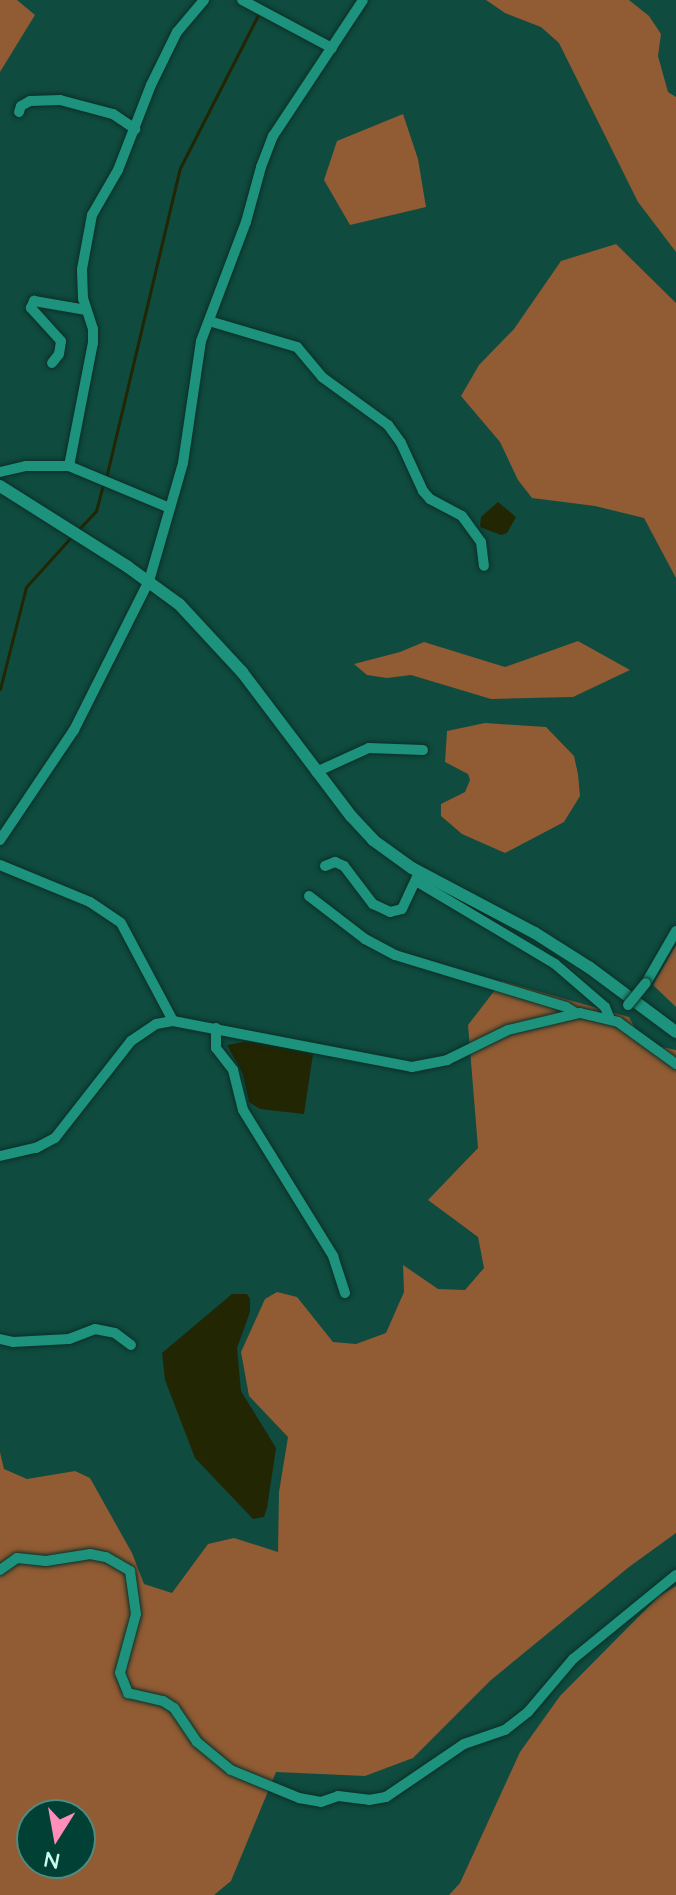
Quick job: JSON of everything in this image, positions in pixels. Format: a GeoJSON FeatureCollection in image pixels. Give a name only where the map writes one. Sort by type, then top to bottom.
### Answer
{"type":"FeatureCollection","features":[{"type":"Feature","properties":{"kind":"street"},"geometry":{"type":"LineString","coordinates":[[69,466],[93,343],[82,269],[92,215],[118,170],[151,85],[177,32],[204,0]]}},
{"type":"Feature","properties":{"kind":"street"},"geometry":{"type":"LineString","coordinates":[[242,0],[332,48]]}},
{"type":"Feature","properties":{"kind":"street"},"geometry":{"type":"LineString","coordinates":[[0,840],[74,730],[149,581],[183,463],[201,341],[273,136],[363,0]]}},
{"type":"Feature","properties":{"kind":"street"},"geometry":{"type":"LineString","coordinates":[[19,112],[21,106],[30,101],[60,100],[113,114],[135,129]]}},
{"type":"Feature","properties":{"kind":"street"},"geometry":{"type":"LineString","coordinates":[[52,363],[59,354],[61,341],[31,308],[34,301],[86,310]]}},
{"type":"Feature","properties":{"kind":"street"},"geometry":{"type":"LineString","coordinates":[[209,321],[297,347],[322,377],[388,425],[401,443],[423,491],[430,499],[462,516],[481,542],[484,566]]}},
{"type":"Feature","properties":{"kind":"street"},"geometry":{"type":"LineString","coordinates":[[0,472],[26,466],[69,466],[170,508]]}},
{"type":"Feature","properties":{"kind":"street"},"geometry":{"type":"LineString","coordinates":[[0,486],[149,581],[214,639],[316,772],[373,840],[417,876],[555,964],[605,1007],[613,1019],[676,1064]]}},
{"type":"Feature","properties":{"kind":"street"},"geometry":{"type":"LineString","coordinates":[[316,772],[369,748],[423,750]]}},
{"type":"Feature","properties":{"kind":"street"},"geometry":{"type":"LineString","coordinates":[[325,866],[335,862],[344,866],[373,904],[385,911],[402,909],[417,876]]}},
{"type":"Feature","properties":{"kind":"street"},"geometry":{"type":"LineString","coordinates":[[0,865],[90,902],[121,923],[173,1021]]}},
{"type":"Feature","properties":{"kind":"street"},"geometry":{"type":"LineString","coordinates":[[417,876],[579,961],[676,1032]]}},
{"type":"Feature","properties":{"kind":"street"},"geometry":{"type":"LineString","coordinates":[[309,896],[365,939],[395,955],[566,1007],[576,1013],[613,1019]]}},
{"type":"Feature","properties":{"kind":"street"},"geometry":{"type":"LineString","coordinates":[[613,1019],[646,983],[676,931]]}},
{"type":"Feature","properties":{"kind":"street"},"geometry":{"type":"LineString","coordinates":[[0,1156],[36,1148],[55,1138],[131,1041],[156,1024],[173,1021],[387,1064],[422,1066],[447,1060],[508,1030],[576,1013]]}},
{"type":"Feature","properties":{"kind":"street"},"geometry":{"type":"LineString","coordinates":[[216,1028],[216,1048],[233,1070],[243,1110],[333,1256],[345,1293]]}},
{"type":"Feature","properties":{"kind":"street"},"geometry":{"type":"LineString","coordinates":[[0,1339],[13,1342],[69,1339],[95,1329],[115,1333],[131,1345]]}},
{"type":"Feature","properties":{"kind":"street"},"geometry":{"type":"LineString","coordinates":[[0,1570],[17,1558],[46,1561],[90,1554],[106,1557],[130,1571],[136,1614],[120,1673],[128,1693],[163,1701],[174,1708],[197,1742],[231,1770],[299,1798],[321,1802],[338,1796],[369,1800],[386,1797],[464,1744],[505,1730],[528,1712],[573,1659],[676,1575]]}},
{"type":"Feature","properties":{"kind":"shaded area"},"geometry":{"type":"Polygon","coordinates":[[[0,0],[17,0],[35,15],[0,72],[0,0]]]}},
{"type":"Feature","properties":{"kind":"shaded area"},"geometry":{"type":"Polygon","coordinates":[[[486,0],[629,0],[649,16],[661,34],[658,56],[668,92],[676,97],[676,252],[638,202],[559,43],[541,27],[505,13],[486,0]]]}},
{"type":"Feature","properties":{"kind":"shaded area"},"geometry":{"type":"Polygon","coordinates":[[[403,114],[418,159],[426,207],[350,225],[324,180],[337,141],[403,114]]]}},
{"type":"Feature","properties":{"kind":"shaded area"},"geometry":{"type":"Polygon","coordinates":[[[616,244],[676,303],[676,578],[644,518],[595,506],[532,498],[518,480],[500,442],[461,396],[479,365],[514,329],[561,261],[616,244]]]}},
{"type":"Feature","properties":{"kind":"shaded area"},"geometry":{"type":"Polygon","coordinates":[[[498,502],[516,517],[507,533],[501,535],[480,527],[481,517],[498,502]]]}},
{"type":"Feature","properties":{"kind":"shaded area"},"geometry":{"type":"Polygon","coordinates":[[[578,641],[630,670],[573,697],[491,699],[411,675],[387,678],[367,675],[354,664],[424,642],[505,667],[578,641]]]}},
{"type":"Feature","properties":{"kind":"shaded area"},"geometry":{"type":"Polygon","coordinates":[[[485,723],[546,727],[574,756],[578,774],[580,796],[564,822],[505,853],[462,834],[441,816],[441,804],[465,792],[470,780],[468,774],[445,762],[447,731],[485,723]]]}},
{"type":"Feature","properties":{"kind":"shaded area"},"geometry":{"type":"Polygon","coordinates":[[[676,945],[676,1007],[653,985],[676,945]]]}},
{"type":"Feature","properties":{"kind":"shaded area"},"geometry":{"type":"Polygon","coordinates":[[[502,981],[629,1017],[643,1043],[676,1050],[676,1533],[629,1567],[491,1680],[413,1758],[365,1776],[276,1772],[231,1881],[214,1895],[0,1895],[0,1452],[4,1469],[27,1479],[75,1471],[90,1478],[132,1553],[144,1584],[172,1593],[208,1544],[234,1538],[278,1552],[279,1492],[288,1437],[249,1396],[241,1352],[265,1299],[277,1292],[297,1297],[333,1342],[356,1344],[386,1333],[404,1292],[403,1265],[438,1289],[465,1290],[484,1268],[478,1237],[428,1200],[478,1148],[468,1025],[502,981]]]}},
{"type":"Feature","properties":{"kind":"shaded area"},"geometry":{"type":"Polygon","coordinates":[[[254,1040],[313,1054],[304,1114],[260,1109],[249,1102],[243,1074],[227,1045],[254,1040]]]}},
{"type":"Feature","properties":{"kind":"shaded area"},"geometry":{"type":"Polygon","coordinates":[[[232,1294],[247,1294],[250,1299],[250,1312],[237,1348],[241,1391],[276,1448],[267,1508],[264,1517],[253,1519],[195,1458],[165,1380],[162,1353],[232,1294]]]}},
{"type":"Feature","properties":{"kind":"shaded area"},"geometry":{"type":"Polygon","coordinates":[[[676,1586],[676,1895],[449,1895],[460,1883],[520,1752],[560,1696],[659,1596],[676,1586]]]}},
{"type":"Feature","properties":{"kind":"waterway"},"geometry":{"type":"LineString","coordinates":[[106,478],[180,168],[259,13]]}},
{"type":"Feature","properties":{"kind":"waterway"},"geometry":{"type":"LineString","coordinates":[[79,529],[96,511],[103,485]]}},
{"type":"Feature","properties":{"kind":"waterway"},"geometry":{"type":"LineString","coordinates":[[0,689],[26,587],[73,535]]}}]}
